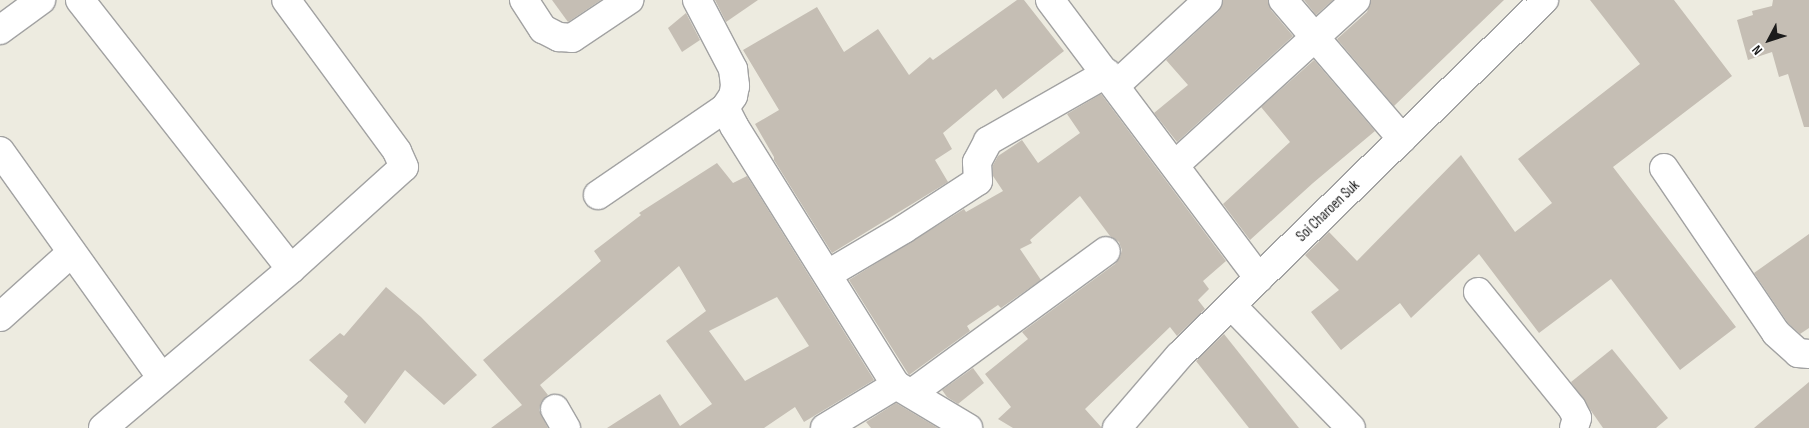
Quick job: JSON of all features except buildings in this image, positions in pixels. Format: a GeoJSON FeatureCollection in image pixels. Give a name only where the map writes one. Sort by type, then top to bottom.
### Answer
{"type":"FeatureCollection","features":[{"type":"Feature","properties":{"kind":"street"},"geometry":{"type":"LineString","coordinates":[[0,30],[41,0]]}},
{"type":"Feature","properties":{"kind":"street"},"geometry":{"type":"LineString","coordinates":[[80,0],[291,269]]}},
{"type":"Feature","properties":{"kind":"street"},"geometry":{"type":"LineString","coordinates":[[103,428],[291,269],[404,168],[397,151],[286,0]]}},
{"type":"Feature","properties":{"kind":"street"},"geometry":{"type":"LineString","coordinates":[[524,0],[543,29],[559,37],[572,38],[629,0]]}},
{"type":"Feature","properties":{"kind":"street"},"geometry":{"type":"LineString","coordinates":[[598,195],[725,108],[732,96],[736,86],[733,69],[697,0]]}},
{"type":"Feature","properties":{"kind":"street"},"geometry":{"type":"LineString","coordinates":[[1050,0],[1259,278]]}},
{"type":"Feature","properties":{"kind":"street"},"geometry":{"type":"LineString","coordinates":[[828,274],[904,229],[978,181],[978,162],[988,141],[1111,79],[1208,0]]}},
{"type":"Feature","properties":{"kind":"street"},"geometry":{"type":"LineString","coordinates":[[1283,0],[1402,138]]}},
{"type":"Feature","properties":{"kind":"street"},"geometry":{"type":"LineString","coordinates":[[1175,165],[1356,0]]}},
{"type":"Feature","properties":{"kind":"street","name":"Soi Charoen Suk"},"geometry":{"type":"LineString","coordinates":[[1117,428],[1178,356],[1232,306],[1544,0]]}},
{"type":"Feature","properties":{"kind":"street"},"geometry":{"type":"LineString","coordinates":[[725,108],[828,274],[904,389],[968,428]]}},
{"type":"Feature","properties":{"kind":"street"},"geometry":{"type":"LineString","coordinates":[[0,151],[161,377]]}},
{"type":"Feature","properties":{"kind":"street"},"geometry":{"type":"LineString","coordinates":[[1664,168],[1776,333],[1798,353],[1809,354]]}},
{"type":"Feature","properties":{"kind":"street"},"geometry":{"type":"LineString","coordinates":[[825,428],[904,389],[1106,251]]}},
{"type":"Feature","properties":{"kind":"street"},"geometry":{"type":"LineString","coordinates":[[0,317],[72,253]]}},
{"type":"Feature","properties":{"kind":"street"},"geometry":{"type":"LineString","coordinates":[[1478,292],[1572,408],[1576,418],[1574,428]]}},
{"type":"Feature","properties":{"kind":"street"},"geometry":{"type":"LineString","coordinates":[[1232,306],[1351,428]]}}]}
